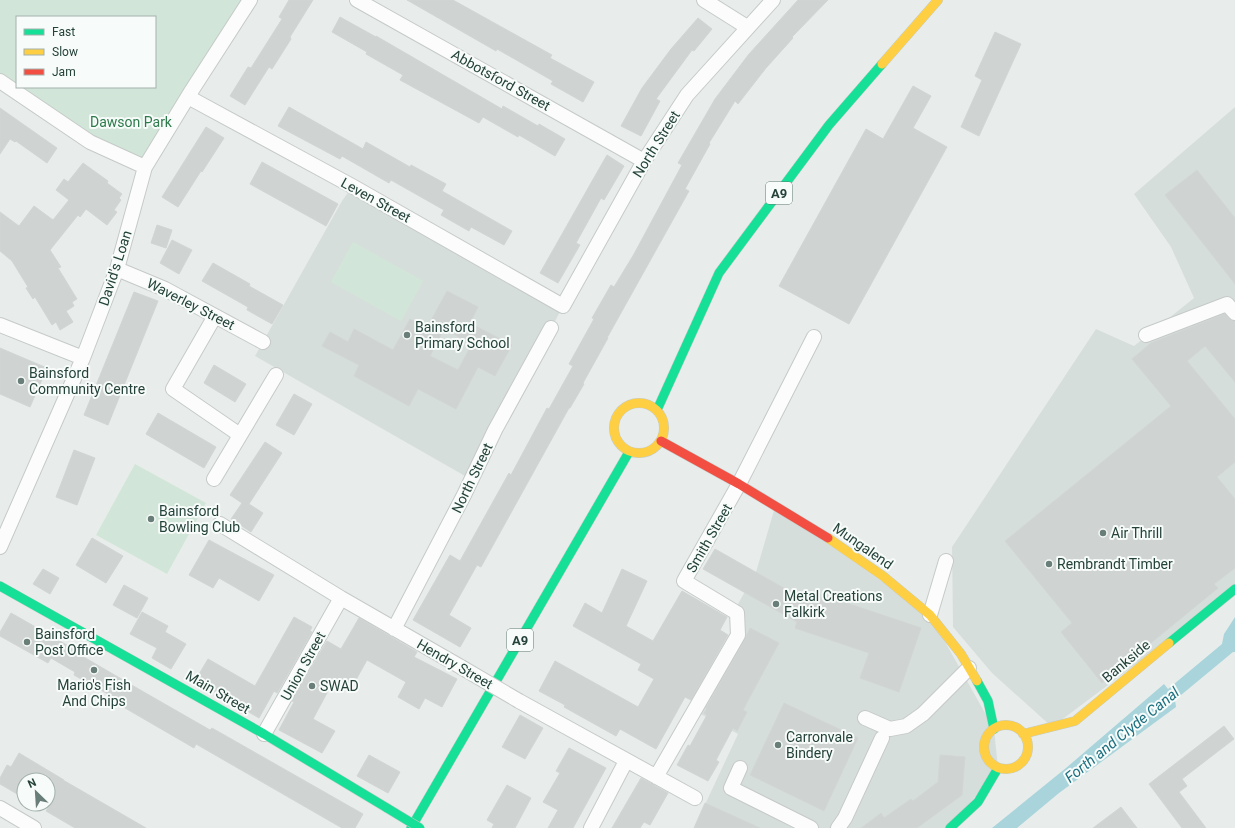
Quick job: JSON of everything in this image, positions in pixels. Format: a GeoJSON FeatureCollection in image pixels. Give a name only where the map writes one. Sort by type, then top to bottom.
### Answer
{"type":"FeatureCollection","features":[{"type":"Feature","properties":{"kind":"main road","name":"A9"},"geometry":{"type":"LineString","coordinates":[[657,410],[719,273],[829,124],[938,0]]}},
{"type":"Feature","properties":{"kind":"main road"},"geometry":{"type":"LineString","coordinates":[[641,403],[650,405],[657,410],[662,417],[664,433],[661,441],[655,448],[638,454],[629,452],[621,447],[616,440],[613,431],[617,414],[624,407],[641,403]]}},
{"type":"Feature","properties":{"kind":"main road","name":"Mungalend"},"geometry":{"type":"LineString","coordinates":[[661,441],[739,484],[832,541],[883,576],[930,615],[961,654],[988,701],[994,729]]}},
{"type":"Feature","properties":{"kind":"main road","name":"A9"},"geometry":{"type":"LineString","coordinates":[[411,828],[629,452]]}},
{"type":"Feature","properties":{"kind":"main road","name":"Main Street"},"geometry":{"type":"LineString","coordinates":[[0,586],[264,734],[420,828]]}},
{"type":"Feature","properties":{"kind":"main road","name":"Bankside"},"geometry":{"type":"LineString","coordinates":[[1023,734],[1075,721],[1235,589]]}},
{"type":"Feature","properties":{"kind":"main road"},"geometry":{"type":"LineString","coordinates":[[1002,726],[1009,726],[1016,728],[1023,734],[1027,740],[1028,748],[1025,759],[1020,765],[1006,770],[998,768],[987,759],[984,751],[984,744],[987,736],[994,729],[1002,726]]}},
{"type":"Feature","properties":{"kind":"main road"},"geometry":{"type":"LineString","coordinates":[[950,828],[978,802],[998,768]]}},
{"type":"Feature","properties":{"kind":"street","name":"David's Loan"},"geometry":{"type":"LineString","coordinates":[[0,547],[83,358],[117,269],[145,167],[250,0]]}},
{"type":"Feature","properties":{"kind":"street","name":"Abbotsford Street"},"geometry":{"type":"LineString","coordinates":[[357,0],[644,161]]}},
{"type":"Feature","properties":{"kind":"street"},"geometry":{"type":"LineString","coordinates":[[704,0],[747,27]]}},
{"type":"Feature","properties":{"kind":"street","name":"North Street"},"geometry":{"type":"LineString","coordinates":[[563,306],[644,161],[687,95],[773,0]]}},
{"type":"Feature","properties":{"kind":"street"},"geometry":{"type":"LineString","coordinates":[[0,81],[90,142],[145,167]]}},
{"type":"Feature","properties":{"kind":"street","name":"Leven Street"},"geometry":{"type":"LineString","coordinates":[[188,97],[352,186],[563,306]]}},
{"type":"Feature","properties":{"kind":"street","name":"Waverley Street"},"geometry":{"type":"LineString","coordinates":[[117,269],[165,289],[263,342]]}},
{"type":"Feature","properties":{"kind":"street"},"geometry":{"type":"LineString","coordinates":[[1146,335],[1231,308]]}},
{"type":"Feature","properties":{"kind":"street"},"geometry":{"type":"LineString","coordinates":[[215,316],[173,389],[240,435]]}},
{"type":"Feature","properties":{"kind":"street"},"geometry":{"type":"LineString","coordinates":[[0,325],[83,358]]}},
{"type":"Feature","properties":{"kind":"street","name":"North Street"},"geometry":{"type":"LineString","coordinates":[[394,629],[464,495],[495,430],[551,328]]}},
{"type":"Feature","properties":{"kind":"street","name":"Smith Street"},"geometry":{"type":"LineString","coordinates":[[656,778],[738,636],[737,613],[684,581],[739,484],[814,337]]}},
{"type":"Feature","properties":{"kind":"street"},"geometry":{"type":"LineString","coordinates":[[214,479],[276,375]]}},
{"type":"Feature","properties":{"kind":"street","name":"Hendry Street"},"geometry":{"type":"LineString","coordinates":[[220,524],[341,598],[518,701],[656,778],[695,798]]}},
{"type":"Feature","properties":{"kind":"street"},"geometry":{"type":"LineString","coordinates":[[930,615],[946,561]]}},
{"type":"Feature","properties":{"kind":"street","name":"Union Street"},"geometry":{"type":"LineString","coordinates":[[264,734],[341,598]]}},
{"type":"Feature","properties":{"kind":"street"},"geometry":{"type":"LineString","coordinates":[[865,718],[890,729],[906,726],[923,714],[969,668]]}},
{"type":"Feature","properties":{"kind":"street"},"geometry":{"type":"LineString","coordinates":[[838,828],[845,818],[882,738]]}},
{"type":"Feature","properties":{"kind":"street"},"geometry":{"type":"LineString","coordinates":[[590,828],[626,761]]}},
{"type":"Feature","properties":{"kind":"street"},"geometry":{"type":"LineString","coordinates":[[740,768],[731,788],[811,828]]}},
{"type":"Feature","properties":{"kind":"street"},"geometry":{"type":"LineString","coordinates":[[0,808],[34,828]]}},
{"type":"Feature","properties":{"kind":"shaded area"},"geometry":{"type":"Polygon","coordinates":[[[1235,107],[1235,590],[1052,727],[992,673],[953,627],[952,547],[1096,329],[1134,346],[1194,298],[1171,247],[1134,194],[1235,107]]]}},
{"type":"Feature","properties":{"kind":"shaded area","name":"Bainsford Primary School"},"geometry":{"type":"Polygon","coordinates":[[[352,187],[563,306],[472,480],[255,356],[342,201],[352,187]]]}},
{"type":"Feature","properties":{"kind":"shaded area"},"geometry":{"type":"Polygon","coordinates":[[[775,507],[930,615],[994,729],[998,768],[950,828],[694,828],[738,734],[695,711],[738,636],[734,611],[756,572],[775,507]]]}},
{"type":"Feature","properties":{"kind":"green space","name":"Dawson Park"},"geometry":{"type":"Polygon","coordinates":[[[0,0],[250,0],[145,167],[0,81],[0,0]]]}},
{"type":"Feature","properties":{"kind":"green space"},"geometry":{"type":"Polygon","coordinates":[[[353,242],[423,281],[401,321],[331,282],[353,242]]]}},
{"type":"Feature","properties":{"kind":"green space","name":"Bainsford Bowling Club"},"geometry":{"type":"Polygon","coordinates":[[[135,464],[206,503],[167,574],[96,535],[135,464]]]}},
{"type":"Feature","properties":{"kind":"water","name":"Forth and Clyde Canal"},"geometry":{"type":"Polygon","coordinates":[[[1235,617],[1235,652],[1233,652],[1175,700],[1176,707],[1059,793],[1017,828],[992,828],[1066,768],[1164,684],[1168,689],[1222,644],[1224,634],[1235,617]]]}},
{"type":"Feature","properties":{"kind":"building"},"geometry":{"type":"Polygon","coordinates":[[[289,0],[313,0],[272,69],[269,67],[245,105],[230,96],[248,67],[251,68],[282,19],[279,17],[289,0]]]}},
{"type":"Feature","properties":{"kind":"building"},"geometry":{"type":"Polygon","coordinates":[[[407,0],[453,0],[552,55],[550,58],[594,82],[583,102],[551,84],[553,81],[497,49],[496,51],[407,0]]]}},
{"type":"Feature","properties":{"kind":"building"},"geometry":{"type":"Polygon","coordinates":[[[798,0],[828,0],[792,37],[793,38],[766,68],[738,104],[735,101],[709,143],[710,144],[685,189],[689,191],[607,338],[583,383],[584,384],[569,408],[481,567],[477,565],[449,615],[471,628],[460,647],[413,620],[450,555],[460,561],[509,473],[511,475],[547,408],[549,409],[573,366],[569,364],[594,319],[592,318],[611,285],[614,287],[634,254],[682,165],[678,163],[715,99],[749,54],[798,0]]]}},
{"type":"Feature","properties":{"kind":"building"},"geometry":{"type":"Polygon","coordinates":[[[340,17],[376,36],[502,109],[503,106],[538,126],[539,124],[565,139],[555,156],[519,135],[518,137],[483,117],[479,123],[400,80],[403,75],[366,54],[367,52],[332,32],[340,17]]]}},
{"type":"Feature","properties":{"kind":"building"},"geometry":{"type":"Polygon","coordinates":[[[698,18],[712,29],[694,51],[692,50],[656,99],[660,101],[641,136],[621,126],[642,88],[671,49],[698,18]]]}},
{"type":"Feature","properties":{"kind":"building"},"geometry":{"type":"Polygon","coordinates":[[[995,32],[1021,44],[979,136],[961,127],[982,80],[975,76],[995,32]]]}},
{"type":"Feature","properties":{"kind":"building"},"geometry":{"type":"Polygon","coordinates":[[[913,86],[931,96],[913,128],[947,147],[849,324],[779,286],[866,129],[883,139],[913,86]]]}},
{"type":"Feature","properties":{"kind":"building"},"geometry":{"type":"Polygon","coordinates":[[[289,107],[363,149],[366,142],[410,167],[411,165],[446,184],[442,191],[512,231],[504,245],[471,227],[469,231],[441,215],[444,210],[391,180],[389,183],[342,156],[340,159],[278,126],[289,107]]]}},
{"type":"Feature","properties":{"kind":"building"},"geometry":{"type":"Polygon","coordinates":[[[0,108],[57,148],[47,163],[16,141],[15,142],[10,139],[0,154],[0,108]]]}},
{"type":"Feature","properties":{"kind":"building"},"geometry":{"type":"Polygon","coordinates":[[[206,127],[224,138],[178,207],[162,197],[206,127]]]}},
{"type":"Feature","properties":{"kind":"building"},"geometry":{"type":"Polygon","coordinates":[[[607,155],[624,166],[604,200],[601,198],[576,243],[580,245],[558,283],[540,273],[607,155]]]}},
{"type":"Feature","properties":{"kind":"building"},"geometry":{"type":"Polygon","coordinates":[[[262,162],[338,204],[326,226],[250,184],[262,162]]]}},
{"type":"Feature","properties":{"kind":"building"},"geometry":{"type":"Polygon","coordinates":[[[83,163],[108,181],[107,183],[122,194],[119,198],[121,200],[114,210],[117,212],[107,225],[86,209],[80,217],[78,215],[50,250],[61,267],[58,268],[77,299],[72,302],[74,306],[66,311],[73,322],[60,330],[56,322],[52,325],[35,297],[33,299],[26,288],[28,287],[12,261],[0,251],[0,212],[19,226],[34,206],[53,220],[69,200],[56,190],[64,179],[68,182],[83,163]]]}},
{"type":"Feature","properties":{"kind":"building"},"geometry":{"type":"Polygon","coordinates":[[[1197,170],[1235,218],[1235,284],[1165,195],[1197,170]]]}},
{"type":"Feature","properties":{"kind":"building"},"geometry":{"type":"Polygon","coordinates":[[[157,225],[172,230],[166,248],[151,243],[157,225]]]}},
{"type":"Feature","properties":{"kind":"building"},"geometry":{"type":"Polygon","coordinates":[[[172,240],[192,250],[179,274],[160,263],[172,240]]]}},
{"type":"Feature","properties":{"kind":"building"},"geometry":{"type":"Polygon","coordinates":[[[213,263],[250,284],[249,286],[283,305],[272,324],[247,310],[248,307],[202,281],[213,263]]]}},
{"type":"Feature","properties":{"kind":"building"},"geometry":{"type":"Polygon","coordinates":[[[447,291],[478,307],[470,323],[512,345],[495,376],[478,367],[456,409],[418,389],[409,406],[354,376],[359,365],[322,346],[330,332],[348,342],[354,329],[393,350],[410,319],[427,328],[447,291]],[[444,329],[430,356],[458,370],[472,344],[444,329]]]}},
{"type":"Feature","properties":{"kind":"building"},"geometry":{"type":"Polygon","coordinates":[[[134,292],[158,301],[108,425],[84,415],[134,292]]]}},
{"type":"Feature","properties":{"kind":"building"},"geometry":{"type":"Polygon","coordinates":[[[1225,314],[1229,319],[1235,321],[1235,382],[1205,346],[1187,361],[1235,419],[1235,462],[1217,477],[1235,499],[1235,568],[1214,584],[1218,588],[1102,683],[1061,632],[1072,623],[1005,541],[1171,406],[1132,359],[1151,343],[1225,314]]]}},
{"type":"Feature","properties":{"kind":"building","name":"Bainsford Community Centre"},"geometry":{"type":"Polygon","coordinates":[[[0,348],[47,368],[30,407],[0,394],[0,348]]]}},
{"type":"Feature","properties":{"kind":"building"},"geometry":{"type":"Polygon","coordinates":[[[214,365],[246,384],[235,402],[204,383],[214,365]]]}},
{"type":"Feature","properties":{"kind":"building"},"geometry":{"type":"Polygon","coordinates":[[[294,394],[312,404],[294,435],[276,425],[294,394]]]}},
{"type":"Feature","properties":{"kind":"building"},"geometry":{"type":"Polygon","coordinates":[[[158,413],[216,447],[204,468],[146,434],[158,413]]]}},
{"type":"Feature","properties":{"kind":"building"},"geometry":{"type":"Polygon","coordinates":[[[265,442],[282,453],[249,504],[263,513],[251,532],[231,519],[242,503],[230,495],[265,442]]]}},
{"type":"Feature","properties":{"kind":"building"},"geometry":{"type":"Polygon","coordinates":[[[74,450],[95,458],[77,505],[56,497],[74,450]]]}},
{"type":"Feature","properties":{"kind":"building","name":"Bainsford Bowling Club"},"geometry":{"type":"Polygon","coordinates":[[[92,538],[123,556],[106,583],[76,565],[92,538]]]}},
{"type":"Feature","properties":{"kind":"building"},"geometry":{"type":"Polygon","coordinates":[[[209,540],[274,575],[259,601],[219,578],[213,588],[189,575],[209,540]]]}},
{"type":"Feature","properties":{"kind":"building"},"geometry":{"type":"Polygon","coordinates":[[[715,549],[805,600],[808,590],[921,628],[899,692],[860,678],[869,653],[795,628],[797,622],[703,569],[715,549]]]}},
{"type":"Feature","properties":{"kind":"building"},"geometry":{"type":"Polygon","coordinates":[[[43,569],[59,578],[50,594],[33,584],[43,569]]]}},
{"type":"Feature","properties":{"kind":"building"},"geometry":{"type":"Polygon","coordinates":[[[622,569],[647,581],[626,626],[653,641],[682,591],[727,617],[720,630],[728,635],[691,700],[685,697],[656,749],[620,729],[616,736],[539,691],[555,661],[638,707],[654,679],[638,670],[641,664],[573,626],[585,603],[602,613],[622,569]]]}},
{"type":"Feature","properties":{"kind":"building"},"geometry":{"type":"Polygon","coordinates":[[[124,585],[148,598],[137,618],[113,605],[124,585]]]}},
{"type":"Feature","properties":{"kind":"building"},"geometry":{"type":"Polygon","coordinates":[[[142,612],[168,626],[165,632],[186,644],[171,669],[152,658],[157,648],[130,634],[142,612]]]}},
{"type":"Feature","properties":{"kind":"building"},"geometry":{"type":"Polygon","coordinates":[[[11,613],[210,730],[212,728],[363,814],[355,828],[342,828],[196,744],[194,748],[113,701],[115,698],[74,675],[75,672],[51,658],[48,663],[0,636],[0,632],[11,613]]]}},
{"type":"Feature","properties":{"kind":"building"},"geometry":{"type":"Polygon","coordinates":[[[294,617],[312,627],[310,631],[312,632],[277,693],[274,691],[259,718],[195,681],[208,659],[255,686],[294,617]]]}},
{"type":"Feature","properties":{"kind":"building"},"geometry":{"type":"Polygon","coordinates":[[[359,618],[417,652],[414,657],[457,679],[442,707],[425,698],[419,709],[398,697],[406,682],[367,660],[352,687],[335,678],[313,719],[335,731],[322,753],[279,730],[294,702],[292,701],[327,641],[341,649],[359,618]]]}},
{"type":"Feature","properties":{"kind":"building"},"geometry":{"type":"Polygon","coordinates":[[[750,628],[779,643],[743,710],[747,712],[737,731],[733,728],[716,760],[719,762],[708,781],[677,765],[688,745],[690,746],[707,715],[704,713],[707,709],[706,708],[750,628]]]}},
{"type":"Feature","properties":{"kind":"building"},"geometry":{"type":"Polygon","coordinates":[[[784,703],[858,738],[824,811],[750,775],[784,703]]]}},
{"type":"Feature","properties":{"kind":"building"},"geometry":{"type":"Polygon","coordinates":[[[520,715],[543,728],[525,759],[502,747],[520,715]]]}},
{"type":"Feature","properties":{"kind":"building"},"geometry":{"type":"Polygon","coordinates":[[[1224,726],[1234,739],[1182,779],[1187,786],[1179,792],[1206,828],[1182,828],[1149,784],[1224,726]]]}},
{"type":"Feature","properties":{"kind":"building"},"geometry":{"type":"Polygon","coordinates":[[[569,748],[606,768],[573,828],[548,828],[558,810],[543,802],[560,773],[556,771],[569,748]]]}},
{"type":"Feature","properties":{"kind":"building"},"geometry":{"type":"Polygon","coordinates":[[[19,753],[51,772],[16,772],[16,793],[0,784],[0,778],[7,765],[11,767],[19,753]]]}},
{"type":"Feature","properties":{"kind":"building"},"geometry":{"type":"Polygon","coordinates":[[[369,755],[400,772],[388,793],[357,776],[369,755]]]}},
{"type":"Feature","properties":{"kind":"building"},"geometry":{"type":"Polygon","coordinates":[[[940,755],[965,757],[962,795],[917,828],[861,828],[881,813],[884,818],[911,799],[913,801],[938,782],[940,755]]]}},
{"type":"Feature","properties":{"kind":"building"},"geometry":{"type":"Polygon","coordinates":[[[56,775],[146,828],[75,828],[48,812],[56,812],[56,775]]]}},
{"type":"Feature","properties":{"kind":"building"},"geometry":{"type":"Polygon","coordinates":[[[641,778],[668,793],[650,825],[644,822],[640,828],[612,828],[641,778]]]}},
{"type":"Feature","properties":{"kind":"building"},"geometry":{"type":"Polygon","coordinates":[[[507,785],[531,798],[515,828],[492,828],[494,824],[487,820],[507,785]]]}},
{"type":"Feature","properties":{"kind":"building"},"geometry":{"type":"Polygon","coordinates":[[[705,803],[760,828],[694,828],[705,803]]]}},
{"type":"Feature","properties":{"kind":"building"},"geometry":{"type":"Polygon","coordinates":[[[1121,807],[1137,828],[1093,828],[1121,807]]]}},
{"type":"Feature","properties":{"kind":"traffic: fast"},"geometry":{"type":"LineString","coordinates":[[657,410],[719,273],[829,125],[882,64]]}},
{"type":"Feature","properties":{"kind":"traffic: fast"},"geometry":{"type":"LineString","coordinates":[[411,828],[629,452]]}},
{"type":"Feature","properties":{"kind":"traffic: fast"},"geometry":{"type":"LineString","coordinates":[[0,586],[264,734],[387,808]]}},
{"type":"Feature","properties":{"kind":"traffic: fast"},"geometry":{"type":"LineString","coordinates":[[1169,643],[1235,589]]}},
{"type":"Feature","properties":{"kind":"traffic: fast"},"geometry":{"type":"LineString","coordinates":[[977,681],[988,701],[994,729]]}},
{"type":"Feature","properties":{"kind":"traffic: fast"},"geometry":{"type":"LineString","coordinates":[[950,828],[978,802],[998,768]]}},
{"type":"Feature","properties":{"kind":"traffic: fast"},"geometry":{"type":"LineString","coordinates":[[387,808],[420,828]]}},
{"type":"Feature","properties":{"kind":"traffic: slow"},"geometry":{"type":"LineString","coordinates":[[882,64],[938,0]]}},
{"type":"Feature","properties":{"kind":"traffic: slow"},"geometry":{"type":"LineString","coordinates":[[634,403],[644,403],[657,410],[664,423],[664,428],[664,433],[657,446],[644,453],[634,453],[625,449],[618,442],[614,433],[614,423],[618,414],[625,407],[634,403]]}},
{"type":"Feature","properties":{"kind":"traffic: slow"},"geometry":{"type":"LineString","coordinates":[[828,538],[883,576],[930,615],[961,654],[977,681]]}},
{"type":"Feature","properties":{"kind":"traffic: slow"},"geometry":{"type":"LineString","coordinates":[[1023,734],[1075,721],[1169,643]]}},
{"type":"Feature","properties":{"kind":"traffic: slow"},"geometry":{"type":"LineString","coordinates":[[1006,725],[1018,729],[1024,735],[1028,747],[1024,759],[1018,765],[1006,769],[994,765],[988,759],[984,747],[988,735],[994,729],[1006,725]]}},
{"type":"Feature","properties":{"kind":"traffic: jam"},"geometry":{"type":"LineString","coordinates":[[661,441],[739,484],[828,538]]}},
{"type":"Feature","properties":{"kind":"place","name":"Bainsford Primary School"},"geometry":{"type":"Point","coordinates":[407,335]}},
{"type":"Feature","properties":{"kind":"place","name":"Bainsford Community Centre"},"geometry":{"type":"Point","coordinates":[21,381]}},
{"type":"Feature","properties":{"kind":"place","name":"Bainsford Bowling Club"},"geometry":{"type":"Point","coordinates":[151,519]}},
{"type":"Feature","properties":{"kind":"place","name":"Air Thrill"},"geometry":{"type":"Point","coordinates":[1103,533]}},
{"type":"Feature","properties":{"kind":"place","name":"Rembrandt Timber"},"geometry":{"type":"Point","coordinates":[1049,564]}},
{"type":"Feature","properties":{"kind":"place","name":"Metal Creations Falkirk"},"geometry":{"type":"Point","coordinates":[776,604]}},
{"type":"Feature","properties":{"kind":"place","name":"Bainsford Post Office"},"geometry":{"type":"Point","coordinates":[27,642]}},
{"type":"Feature","properties":{"kind":"place","name":"Mario's Fish And Chips"},"geometry":{"type":"Point","coordinates":[94,670]}},
{"type":"Feature","properties":{"kind":"place","name":"SWAD"},"geometry":{"type":"Point","coordinates":[312,686]}},
{"type":"Feature","properties":{"kind":"place","name":"Carronvale Bindery"},"geometry":{"type":"Point","coordinates":[778,745]}}]}
